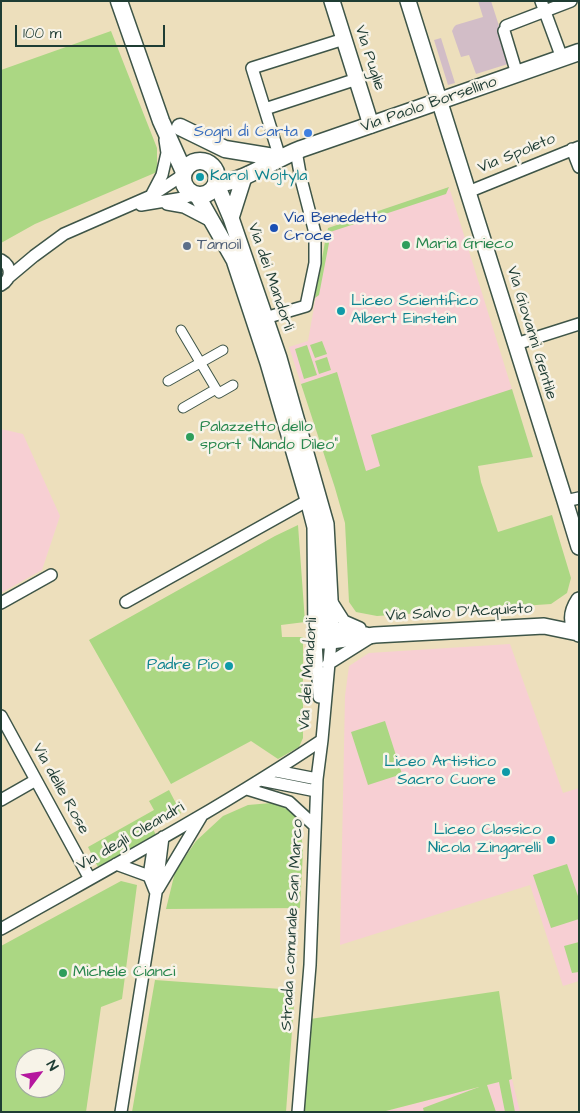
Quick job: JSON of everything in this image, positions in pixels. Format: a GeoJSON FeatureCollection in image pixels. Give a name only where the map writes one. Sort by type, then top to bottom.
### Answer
{"type":"FeatureCollection","features":[{"type":"Feature","properties":{"kind":"main road"},"geometry":{"type":"LineString","coordinates":[[119,1],[161,121],[184,174]]}},
{"type":"Feature","properties":{"kind":"main road","name":"Via Paolo Borsellino"},"geometry":{"type":"LineString","coordinates":[[217,184],[244,177],[296,151],[579,52]]}},
{"type":"Feature","properties":{"kind":"main road"},"geometry":{"type":"LineString","coordinates":[[151,91],[208,162],[215,168],[217,184],[211,192],[196,195],[187,188],[183,180],[186,168],[191,164],[201,161],[208,162],[280,158]]}},
{"type":"Feature","properties":{"kind":"main road"},"geometry":{"type":"LineString","coordinates":[[180,126],[225,148],[280,158]]}},
{"type":"Feature","properties":{"kind":"street","name":"Via Puglie"},"geometry":{"type":"LineString","coordinates":[[332,1],[372,125]]}},
{"type":"Feature","properties":{"kind":"street","name":"Via Giovanni Gentile"},"geometry":{"type":"LineString","coordinates":[[408,1],[516,344],[572,500],[579,547]]}},
{"type":"Feature","properties":{"kind":"street"},"geometry":{"type":"LineString","coordinates":[[517,74],[505,29],[543,6],[571,1]]}},
{"type":"Feature","properties":{"kind":"street"},"geometry":{"type":"LineString","coordinates":[[543,6],[562,58]]}},
{"type":"Feature","properties":{"kind":"street"},"geometry":{"type":"LineString","coordinates":[[280,158],[252,68],[344,39]]}},
{"type":"Feature","properties":{"kind":"street"},"geometry":{"type":"LineString","coordinates":[[265,109],[357,79]]}},
{"type":"Feature","properties":{"kind":"street"},"geometry":{"type":"LineString","coordinates":[[156,199],[167,153],[161,121]]}},
{"type":"Feature","properties":{"kind":"street"},"geometry":{"type":"LineString","coordinates":[[576,148],[579,167]]}},
{"type":"Feature","properties":{"kind":"street","name":"Via Spoleto"},"geometry":{"type":"LineString","coordinates":[[468,192],[576,148]]}},
{"type":"Feature","properties":{"kind":"street"},"geometry":{"type":"LineString","coordinates":[[265,318],[306,306],[315,263],[315,232],[296,151]]}},
{"type":"Feature","properties":{"kind":"street"},"geometry":{"type":"LineString","coordinates":[[156,199],[184,174]]}},
{"type":"Feature","properties":{"kind":"street"},"geometry":{"type":"LineString","coordinates":[[231,218],[244,177]]}},
{"type":"Feature","properties":{"kind":"street","name":"Via dei Mandorli"},"geometry":{"type":"LineString","coordinates":[[217,184],[231,218],[279,358],[313,498],[323,634],[322,740]]}},
{"type":"Feature","properties":{"kind":"street"},"geometry":{"type":"LineString","coordinates":[[4,283],[34,256],[75,228],[129,207],[156,199],[183,198],[196,195]]}},
{"type":"Feature","properties":{"kind":"street","name":"Via dei Mandorli"},"geometry":{"type":"LineString","coordinates":[[196,195],[231,255],[237,269],[313,498],[326,524],[330,599],[323,634],[328,664],[322,740]]}},
{"type":"Feature","properties":{"kind":"street"},"geometry":{"type":"LineString","coordinates":[[156,199],[184,207],[211,221]]}},
{"type":"Feature","properties":{"kind":"street"},"geometry":{"type":"LineString","coordinates":[[3,261],[34,256]]}},
{"type":"Feature","properties":{"kind":"street"},"geometry":{"type":"LineString","coordinates":[[3,261],[10,268],[4,283]]}},
{"type":"Feature","properties":{"kind":"street"},"geometry":{"type":"LineString","coordinates":[[516,344],[579,324]]}},
{"type":"Feature","properties":{"kind":"street"},"geometry":{"type":"LineString","coordinates":[[181,330],[218,394],[233,385]]}},
{"type":"Feature","properties":{"kind":"street"},"geometry":{"type":"LineString","coordinates":[[168,381],[223,350]]}},
{"type":"Feature","properties":{"kind":"street"},"geometry":{"type":"LineString","coordinates":[[183,408],[216,389]]}},
{"type":"Feature","properties":{"kind":"street"},"geometry":{"type":"LineString","coordinates":[[126,602],[313,498]]}},
{"type":"Feature","properties":{"kind":"street"},"geometry":{"type":"LineString","coordinates":[[1,603],[51,575]]}},
{"type":"Feature","properties":{"kind":"street"},"geometry":{"type":"LineString","coordinates":[[330,599],[344,621],[375,635]]}},
{"type":"Feature","properties":{"kind":"street"},"geometry":{"type":"LineString","coordinates":[[576,605],[572,622],[578,634]]}},
{"type":"Feature","properties":{"kind":"street","name":"Via Salvo D'Acquisto"},"geometry":{"type":"LineString","coordinates":[[544,626],[576,605]]}},
{"type":"Feature","properties":{"kind":"street","name":"Via Salvo D'Acquisto"},"geometry":{"type":"LineString","coordinates":[[323,634],[375,635],[544,626],[578,634]]}},
{"type":"Feature","properties":{"kind":"street"},"geometry":{"type":"LineString","coordinates":[[328,664],[375,635]]}},
{"type":"Feature","properties":{"kind":"street","name":"Via delle Rose"},"geometry":{"type":"LineString","coordinates":[[1,716],[90,879]]}},
{"type":"Feature","properties":{"kind":"street","name":"Via degli Oleandri"},"geometry":{"type":"LineString","coordinates":[[1,929],[247,789],[322,740]]}},
{"type":"Feature","properties":{"kind":"street","name":"Strada comunale San Marco"},"geometry":{"type":"LineString","coordinates":[[298,1112],[310,965],[316,791],[322,740]]}},
{"type":"Feature","properties":{"kind":"street"},"geometry":{"type":"LineString","coordinates":[[276,771],[317,779]]}},
{"type":"Feature","properties":{"kind":"street"},"geometry":{"type":"LineString","coordinates":[[1,800],[36,780]]}},
{"type":"Feature","properties":{"kind":"street"},"geometry":{"type":"LineString","coordinates":[[261,780],[316,791]]}},
{"type":"Feature","properties":{"kind":"street"},"geometry":{"type":"LineString","coordinates":[[247,789],[289,802],[315,826]]}},
{"type":"Feature","properties":{"kind":"street"},"geometry":{"type":"LineString","coordinates":[[156,893],[202,815]]}},
{"type":"Feature","properties":{"kind":"street"},"geometry":{"type":"LineString","coordinates":[[156,893],[149,876],[158,840]]}},
{"type":"Feature","properties":{"kind":"street"},"geometry":{"type":"LineString","coordinates":[[121,1112],[156,893],[158,840]]}},
{"type":"Feature","properties":{"kind":"street"},"geometry":{"type":"LineString","coordinates":[[116,864],[149,876]]}},
{"type":"Feature","properties":{"kind":"shaded area"},"geometry":{"type":"Polygon","coordinates":[[[478,1],[491,1],[511,63],[476,74],[469,55],[461,57],[452,31],[456,25],[483,17],[478,1]]]}},
{"type":"Feature","properties":{"kind":"shaded area"},"geometry":{"type":"Polygon","coordinates":[[[441,38],[455,83],[448,85],[434,40],[441,38]]]}},
{"type":"Feature","properties":{"kind":"shaded area"},"geometry":{"type":"Polygon","coordinates":[[[449,187],[533,457],[335,488],[289,347],[308,341],[328,228],[449,187]]]}},
{"type":"Feature","properties":{"kind":"shaded area"},"geometry":{"type":"Polygon","coordinates":[[[1,429],[23,434],[60,516],[42,570],[1,593],[1,429]]]}},
{"type":"Feature","properties":{"kind":"shaded area"},"geometry":{"type":"Polygon","coordinates":[[[510,644],[563,793],[579,788],[579,981],[563,986],[530,885],[340,945],[345,696],[349,666],[369,653],[510,644]]]}},
{"type":"Feature","properties":{"kind":"shaded area"},"geometry":{"type":"Polygon","coordinates":[[[512,1079],[520,1112],[382,1112],[499,1082],[512,1079]]]}},
{"type":"Feature","properties":{"kind":"green space"},"geometry":{"type":"Polygon","coordinates":[[[111,31],[157,148],[157,172],[35,224],[1,243],[1,70],[111,31]]]}},
{"type":"Feature","properties":{"kind":"green space"},"geometry":{"type":"Polygon","coordinates":[[[449,187],[446,194],[327,233],[328,228],[449,187]]]}},
{"type":"Feature","properties":{"kind":"green space"},"geometry":{"type":"Polygon","coordinates":[[[326,236],[329,243],[319,295],[315,298],[326,236]]]}},
{"type":"Feature","properties":{"kind":"green space"},"geometry":{"type":"Polygon","coordinates":[[[322,341],[327,354],[315,358],[310,345],[322,341]]]}},
{"type":"Feature","properties":{"kind":"green space"},"geometry":{"type":"Polygon","coordinates":[[[307,345],[317,375],[304,379],[295,349],[307,345]]]}},
{"type":"Feature","properties":{"kind":"green space"},"geometry":{"type":"Polygon","coordinates":[[[327,357],[331,370],[319,374],[315,361],[327,357]]]}},
{"type":"Feature","properties":{"kind":"green space"},"geometry":{"type":"Polygon","coordinates":[[[337,372],[366,471],[380,466],[371,435],[512,389],[533,457],[478,466],[481,482],[498,532],[552,515],[571,578],[567,593],[551,604],[377,616],[356,612],[349,602],[345,523],[301,384],[337,372]]]}},
{"type":"Feature","properties":{"kind":"green space"},"geometry":{"type":"Polygon","coordinates":[[[298,525],[305,622],[281,625],[282,637],[303,637],[303,738],[299,747],[278,759],[251,741],[171,784],[89,640],[298,525]]]}},
{"type":"Feature","properties":{"kind":"green space"},"geometry":{"type":"Polygon","coordinates":[[[385,721],[402,774],[368,785],[351,732],[385,721]]]}},
{"type":"Feature","properties":{"kind":"green space"},"geometry":{"type":"Polygon","coordinates":[[[169,790],[181,813],[153,829],[156,835],[98,867],[88,847],[154,810],[149,801],[169,790]]]}},
{"type":"Feature","properties":{"kind":"green space"},"geometry":{"type":"Polygon","coordinates":[[[271,803],[288,809],[300,821],[303,851],[300,908],[166,909],[175,872],[196,841],[223,816],[248,805],[271,803]]]}},
{"type":"Feature","properties":{"kind":"green space"},"geometry":{"type":"Polygon","coordinates":[[[567,864],[579,899],[579,919],[551,928],[533,875],[567,864]]]}},
{"type":"Feature","properties":{"kind":"green space","name":"Michele Cianci"},"geometry":{"type":"Polygon","coordinates":[[[121,881],[137,885],[122,999],[101,1007],[86,1112],[1,1112],[1,946],[121,881]]]}},
{"type":"Feature","properties":{"kind":"green space"},"geometry":{"type":"Polygon","coordinates":[[[579,942],[579,972],[572,973],[564,946],[579,942]]]}},
{"type":"Feature","properties":{"kind":"green space"},"geometry":{"type":"Polygon","coordinates":[[[155,980],[295,990],[286,1112],[132,1112],[155,980]]]}},
{"type":"Feature","properties":{"kind":"green space"},"geometry":{"type":"Polygon","coordinates":[[[499,991],[512,1079],[509,1080],[515,1112],[505,1112],[499,1082],[487,1085],[496,1112],[424,1112],[423,1108],[479,1087],[382,1112],[303,1112],[310,1019],[499,991]]]}},
{"type":"Feature","properties":{"kind":"place","name":"Sogni di Carta"},"geometry":{"type":"Point","coordinates":[308,133]}},
{"type":"Feature","properties":{"kind":"place","name":"Karol Wojtyla"},"geometry":{"type":"Point","coordinates":[200,177]}},
{"type":"Feature","properties":{"kind":"place","name":"Via Benedetto Croce"},"geometry":{"type":"Point","coordinates":[274,228]}},
{"type":"Feature","properties":{"kind":"place","name":"Maria Grieco"},"geometry":{"type":"Point","coordinates":[406,245]}},
{"type":"Feature","properties":{"kind":"place","name":"Tamoil"},"geometry":{"type":"Point","coordinates":[187,246]}},
{"type":"Feature","properties":{"kind":"place","name":"Liceo Scientifico Albert Einstein"},"geometry":{"type":"Point","coordinates":[341,311]}},
{"type":"Feature","properties":{"kind":"place","name":"Palazzetto dello sport \"Nando Dileo\""},"geometry":{"type":"Point","coordinates":[190,437]}},
{"type":"Feature","properties":{"kind":"place","name":"Padre Pio"},"geometry":{"type":"Point","coordinates":[229,666]}},
{"type":"Feature","properties":{"kind":"place","name":"Liceo Artistico Sacro Cuore"},"geometry":{"type":"Point","coordinates":[506,772]}},
{"type":"Feature","properties":{"kind":"place","name":"Liceo Classico Nicola Zingarelli"},"geometry":{"type":"Point","coordinates":[551,840]}},
{"type":"Feature","properties":{"kind":"place","name":"Michele Cianci"},"geometry":{"type":"Point","coordinates":[63,973]}}]}
